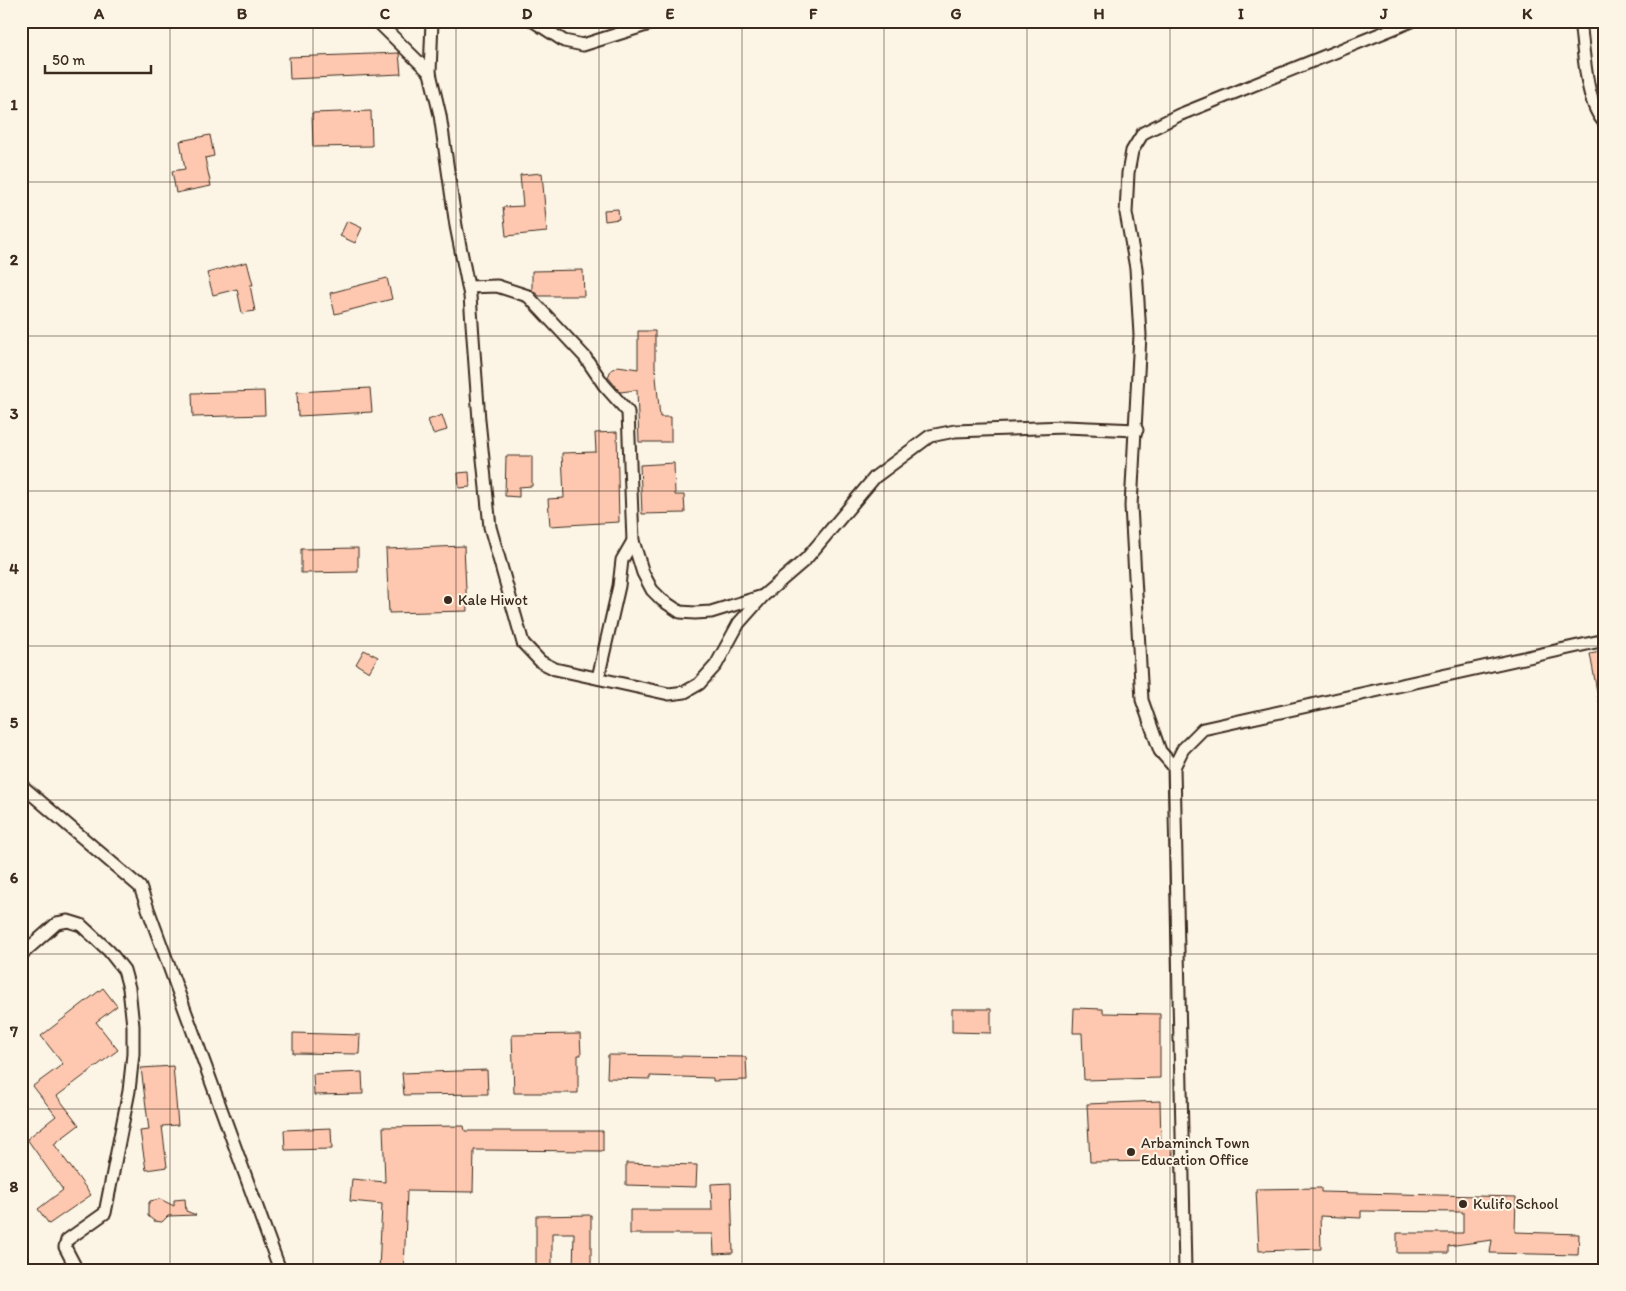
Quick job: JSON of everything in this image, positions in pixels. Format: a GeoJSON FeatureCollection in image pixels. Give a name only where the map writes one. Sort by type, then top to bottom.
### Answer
{"type":"FeatureCollection","features":[{"type":"Feature","properties":{"kind":"street"},"geometry":{"type":"LineString","coordinates":[[377,21],[430,73]]}},
{"type":"Feature","properties":{"kind":"street"},"geometry":{"type":"LineString","coordinates":[[432,21],[430,73],[440,115],[456,226],[468,287],[490,527],[523,644],[542,662],[555,669],[670,694],[685,692],[699,684],[716,664],[738,623],[764,596],[806,559],[875,477],[930,436],[955,431],[1065,427],[1136,430]]}},
{"type":"Feature","properties":{"kind":"street"},"geometry":{"type":"LineString","coordinates":[[533,21],[564,40],[583,45],[659,21]]}},
{"type":"Feature","properties":{"kind":"street"},"geometry":{"type":"LineString","coordinates":[[1174,767],[1160,750],[1142,700],[1131,506],[1140,335],[1136,268],[1126,214],[1128,173],[1132,151],[1143,133],[1179,116],[1412,21]]}},
{"type":"Feature","properties":{"kind":"street"},"geometry":{"type":"LineString","coordinates":[[1580,21],[1590,94],[1600,119],[1605,123]]}},
{"type":"Feature","properties":{"kind":"street"},"geometry":{"type":"LineString","coordinates":[[468,287],[497,286],[528,296],[586,357],[604,385],[628,412],[633,541],[643,573],[652,590],[662,600],[680,612],[711,612],[764,596]]}},
{"type":"Feature","properties":{"kind":"street"},"geometry":{"type":"LineString","coordinates":[[598,678],[619,586],[622,560],[633,541]]}},
{"type":"Feature","properties":{"kind":"street"},"geometry":{"type":"LineString","coordinates":[[1185,1270],[1174,767],[1183,748],[1203,729],[1605,640]]}},
{"type":"Feature","properties":{"kind":"street"},"geometry":{"type":"LineString","coordinates":[[21,785],[140,887],[280,1270]]}},
{"type":"Feature","properties":{"kind":"street"},"geometry":{"type":"LineString","coordinates":[[21,955],[57,924],[68,921],[81,925],[109,951],[124,970],[128,988],[133,1026],[129,1091],[104,1213],[67,1240],[65,1247],[77,1270]]}},
{"type":"Feature","properties":{"kind":"building"},"geometry":{"type":"Polygon","coordinates":[[[399,53],[401,74],[290,79],[289,57],[399,53]]]}},
{"type":"Feature","properties":{"kind":"building"},"geometry":{"type":"Polygon","coordinates":[[[371,111],[372,146],[313,147],[312,113],[371,111]]]}},
{"type":"Feature","properties":{"kind":"building"},"geometry":{"type":"Polygon","coordinates":[[[210,135],[214,156],[205,158],[211,186],[176,193],[172,171],[185,169],[180,141],[210,135]]]}},
{"type":"Feature","properties":{"kind":"building"},"geometry":{"type":"Polygon","coordinates":[[[542,173],[547,232],[506,236],[503,207],[523,206],[520,175],[542,173]]]}},
{"type":"Feature","properties":{"kind":"building"},"geometry":{"type":"Polygon","coordinates":[[[618,209],[619,219],[605,221],[604,210],[618,209]]]}},
{"type":"Feature","properties":{"kind":"building"},"geometry":{"type":"Polygon","coordinates":[[[347,221],[362,228],[355,243],[340,236],[347,221]]]}},
{"type":"Feature","properties":{"kind":"building"},"geometry":{"type":"Polygon","coordinates":[[[247,262],[253,285],[250,285],[255,311],[242,313],[237,289],[213,295],[207,273],[247,262]]]}},
{"type":"Feature","properties":{"kind":"building"},"geometry":{"type":"Polygon","coordinates":[[[583,270],[584,296],[539,296],[532,290],[532,271],[583,270]]]}},
{"type":"Feature","properties":{"kind":"building"},"geometry":{"type":"Polygon","coordinates":[[[387,278],[392,299],[335,314],[330,293],[387,278]]]}},
{"type":"Feature","properties":{"kind":"building"},"geometry":{"type":"Polygon","coordinates":[[[638,331],[655,331],[655,367],[660,417],[671,417],[671,442],[639,442],[637,390],[620,392],[608,377],[611,370],[618,366],[638,369],[638,331]]]}},
{"type":"Feature","properties":{"kind":"building"},"geometry":{"type":"Polygon","coordinates":[[[370,388],[372,412],[298,416],[297,392],[370,388]]]}},
{"type":"Feature","properties":{"kind":"building"},"geometry":{"type":"Polygon","coordinates":[[[264,391],[265,415],[193,417],[192,393],[264,391]]]}},
{"type":"Feature","properties":{"kind":"building"},"geometry":{"type":"Polygon","coordinates":[[[442,415],[447,430],[433,434],[428,420],[442,415]]]}},
{"type":"Feature","properties":{"kind":"building"},"geometry":{"type":"Polygon","coordinates":[[[617,432],[619,522],[550,526],[548,499],[564,498],[562,453],[596,452],[595,433],[617,432]]]}},
{"type":"Feature","properties":{"kind":"building"},"geometry":{"type":"Polygon","coordinates":[[[506,456],[532,456],[532,486],[519,487],[519,497],[505,496],[506,456]]]}},
{"type":"Feature","properties":{"kind":"building"},"geometry":{"type":"Polygon","coordinates":[[[674,463],[675,495],[684,495],[685,513],[642,514],[640,465],[674,463]]]}},
{"type":"Feature","properties":{"kind":"building"},"geometry":{"type":"Polygon","coordinates":[[[469,472],[470,487],[459,488],[458,473],[469,472]]]}},
{"type":"Feature","properties":{"kind":"building"},"geometry":{"type":"Polygon","coordinates":[[[464,546],[467,611],[389,613],[386,549],[464,546]]]}},
{"type":"Feature","properties":{"kind":"building"},"geometry":{"type":"Polygon","coordinates":[[[358,548],[358,572],[301,573],[301,549],[358,548]]]}},
{"type":"Feature","properties":{"kind":"building"},"geometry":{"type":"Polygon","coordinates":[[[364,650],[378,657],[369,672],[356,664],[364,650]]]}},
{"type":"Feature","properties":{"kind":"building"},"geometry":{"type":"Polygon","coordinates":[[[1605,651],[1605,701],[1599,702],[1590,654],[1605,651]]]}},
{"type":"Feature","properties":{"kind":"building"},"geometry":{"type":"Polygon","coordinates":[[[103,988],[117,1006],[96,1022],[118,1050],[57,1096],[79,1125],[54,1144],[91,1195],[49,1224],[38,1209],[63,1190],[27,1139],[56,1116],[33,1086],[63,1064],[41,1036],[103,988]]]}},
{"type":"Feature","properties":{"kind":"building"},"geometry":{"type":"Polygon","coordinates":[[[1074,1008],[1103,1009],[1103,1013],[1160,1014],[1160,1078],[1084,1080],[1082,1033],[1073,1033],[1074,1008]]]}},
{"type":"Feature","properties":{"kind":"building"},"geometry":{"type":"Polygon","coordinates":[[[952,1009],[991,1009],[991,1033],[952,1032],[952,1009]]]}},
{"type":"Feature","properties":{"kind":"building"},"geometry":{"type":"Polygon","coordinates":[[[293,1033],[360,1035],[359,1054],[293,1053],[293,1033]]]}},
{"type":"Feature","properties":{"kind":"building"},"geometry":{"type":"Polygon","coordinates":[[[580,1034],[581,1055],[578,1055],[578,1093],[514,1093],[512,1035],[580,1034]]]}},
{"type":"Feature","properties":{"kind":"building"},"geometry":{"type":"Polygon","coordinates":[[[608,1055],[746,1057],[747,1080],[713,1081],[713,1078],[650,1076],[650,1079],[607,1078],[608,1055]]]}},
{"type":"Feature","properties":{"kind":"building"},"geometry":{"type":"Polygon","coordinates":[[[173,1066],[178,1125],[162,1126],[167,1167],[146,1170],[140,1131],[149,1130],[141,1068],[173,1066]]]}},
{"type":"Feature","properties":{"kind":"building"},"geometry":{"type":"Polygon","coordinates":[[[487,1070],[488,1094],[404,1095],[402,1073],[487,1070]]]}},
{"type":"Feature","properties":{"kind":"building"},"geometry":{"type":"Polygon","coordinates":[[[362,1072],[363,1094],[314,1095],[313,1074],[362,1072]]]}},
{"type":"Feature","properties":{"kind":"building"},"geometry":{"type":"Polygon","coordinates":[[[1160,1101],[1161,1143],[1173,1143],[1173,1161],[1090,1162],[1087,1104],[1160,1101]]]}},
{"type":"Feature","properties":{"kind":"building"},"geometry":{"type":"Polygon","coordinates":[[[464,1126],[465,1131],[603,1131],[603,1151],[474,1150],[473,1192],[407,1191],[404,1270],[379,1270],[382,1204],[350,1201],[352,1179],[385,1182],[383,1127],[464,1126]]]}},
{"type":"Feature","properties":{"kind":"building"},"geometry":{"type":"Polygon","coordinates":[[[331,1128],[332,1149],[285,1150],[284,1130],[331,1128]]]}},
{"type":"Feature","properties":{"kind":"building"},"geometry":{"type":"Polygon","coordinates":[[[626,1163],[697,1165],[696,1187],[626,1185],[626,1163]]]}},
{"type":"Feature","properties":{"kind":"building"},"geometry":{"type":"Polygon","coordinates":[[[731,1183],[733,1253],[714,1254],[713,1234],[630,1234],[630,1210],[712,1210],[711,1184],[731,1183]]]}},
{"type":"Feature","properties":{"kind":"building"},"geometry":{"type":"Polygon","coordinates":[[[1321,1188],[1321,1192],[1516,1197],[1515,1232],[1579,1234],[1578,1255],[1490,1253],[1492,1240],[1448,1246],[1448,1253],[1397,1253],[1397,1233],[1463,1233],[1463,1212],[1361,1211],[1361,1218],[1320,1216],[1321,1249],[1259,1251],[1256,1189],[1321,1188]]]}},
{"type":"Feature","properties":{"kind":"building"},"geometry":{"type":"Polygon","coordinates":[[[160,1199],[174,1206],[174,1200],[185,1199],[186,1211],[196,1215],[168,1216],[162,1222],[154,1221],[148,1216],[148,1205],[150,1201],[160,1199]]]}},
{"type":"Feature","properties":{"kind":"building"},"geometry":{"type":"Polygon","coordinates":[[[591,1215],[591,1270],[573,1270],[574,1233],[552,1233],[552,1270],[536,1270],[536,1216],[591,1215]]]}},
{"type":"Feature","properties":{"kind":"place","name":"Kale Hiwot"},"geometry":{"type":"Point","coordinates":[448,600]}},
{"type":"Feature","properties":{"kind":"place","name":"Arbaminch Town Education Office"},"geometry":{"type":"Point","coordinates":[1131,1152]}},
{"type":"Feature","properties":{"kind":"place","name":"Kulifo School"},"geometry":{"type":"Point","coordinates":[1463,1204]}}]}
